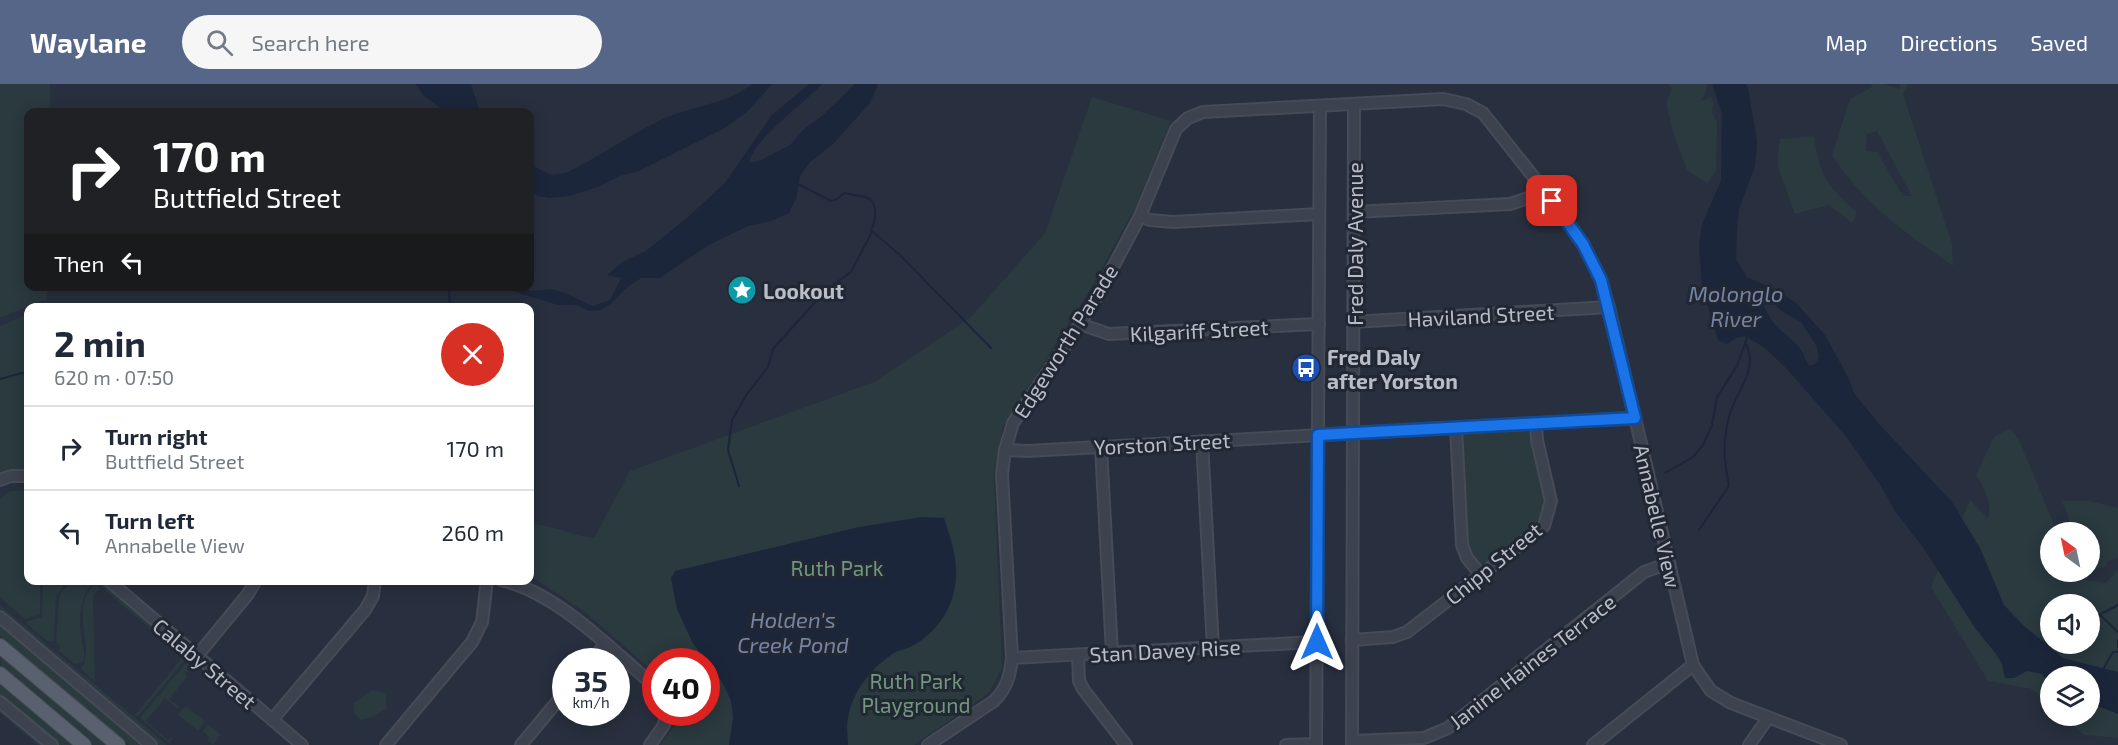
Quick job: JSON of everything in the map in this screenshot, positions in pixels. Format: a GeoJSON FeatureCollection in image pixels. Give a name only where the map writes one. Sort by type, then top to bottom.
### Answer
{"type":"FeatureCollection","features":[{"type":"Feature","properties":{"kind":"main road"},"geometry":{"type":"LineString","coordinates":[[0,646],[118,745]]}},
{"type":"Feature","properties":{"kind":"main road"},"geometry":{"type":"LineString","coordinates":[[0,674],[84,745]]}},
{"type":"Feature","properties":{"kind":"street","name":"Annabelle View"},"geometry":{"type":"LineString","coordinates":[[1320,106],[1443,99],[1466,104],[1483,112],[1562,213],[1583,244],[1601,280],[1693,665],[1711,691],[1731,703],[1841,745]]}},
{"type":"Feature","properties":{"kind":"street","name":"Fred Daly Avenue"},"geometry":{"type":"LineString","coordinates":[[1352,743],[1354,104]]}},
{"type":"Feature","properties":{"kind":"street","name":"Fred Daly Avenue"},"geometry":{"type":"LineString","coordinates":[[1317,744],[1320,106]]}},
{"type":"Feature","properties":{"kind":"street","name":"Edgeworth Parade"},"geometry":{"type":"LineString","coordinates":[[928,745],[1003,693],[1010,677],[1012,658],[1002,474],[1005,450],[1013,423],[1102,288],[1140,216],[1176,129],[1188,118],[1203,112],[1320,106]]}},
{"type":"Feature","properties":{"kind":"street"},"geometry":{"type":"LineString","coordinates":[[1354,212],[1510,204],[1543,190]]}},
{"type":"Feature","properties":{"kind":"street"},"geometry":{"type":"LineString","coordinates":[[1140,216],[1150,220],[1173,222],[1319,214]]}},
{"type":"Feature","properties":{"kind":"street","name":"Haviland Street"},"geometry":{"type":"LineString","coordinates":[[1353,322],[1609,307]]}},
{"type":"Feature","properties":{"kind":"street","name":"Kilgariff Street"},"geometry":{"type":"LineString","coordinates":[[1080,324],[1109,334],[1319,324]]}},
{"type":"Feature","properties":{"kind":"street","name":"Yorston Street"},"geometry":{"type":"LineString","coordinates":[[1005,450],[1101,447],[1635,418]]}},
{"type":"Feature","properties":{"kind":"street","name":"Chipp Street"},"geometry":{"type":"LineString","coordinates":[[1352,640],[1393,637],[1407,632],[1544,526],[1551,501],[1537,440],[1536,423]]}},
{"type":"Feature","properties":{"kind":"street"},"geometry":{"type":"LineString","coordinates":[[1456,428],[1462,545],[1467,558],[1481,575]]}},
{"type":"Feature","properties":{"kind":"street"},"geometry":{"type":"LineString","coordinates":[[1202,441],[1213,648]]}},
{"type":"Feature","properties":{"kind":"street"},"geometry":{"type":"LineString","coordinates":[[1101,447],[1112,653]]}},
{"type":"Feature","properties":{"kind":"street"},"geometry":{"type":"LineString","coordinates":[[0,480],[11,476],[24,476]]}},
{"type":"Feature","properties":{"kind":"street","name":"Janine Haines Terrace"},"geometry":{"type":"LineString","coordinates":[[1352,743],[1424,738],[1448,728],[1644,572],[1669,562]]}},
{"type":"Feature","properties":{"kind":"street","name":"Calaby Street"},"geometry":{"type":"LineString","coordinates":[[114,585],[302,745]]}},
{"type":"Feature","properties":{"kind":"street"},"geometry":{"type":"LineString","coordinates":[[197,656],[253,585]]}},
{"type":"Feature","properties":{"kind":"street"},"geometry":{"type":"LineString","coordinates":[[272,720],[365,610],[374,593],[375,585]]}},
{"type":"Feature","properties":{"kind":"street"},"geometry":{"type":"LineString","coordinates":[[386,745],[472,642],[482,622],[487,585]]}},
{"type":"Feature","properties":{"kind":"street"},"geometry":{"type":"LineString","coordinates":[[518,585],[550,600],[642,675]]}},
{"type":"Feature","properties":{"kind":"street"},"geometry":{"type":"LineString","coordinates":[[0,617],[151,745]]}},
{"type":"Feature","properties":{"kind":"street","name":"Stan Davey Rise"},"geometry":{"type":"LineString","coordinates":[[1012,658],[1317,642]]}},
{"type":"Feature","properties":{"kind":"street"},"geometry":{"type":"LineString","coordinates":[[602,648],[605,644]]}},
{"type":"Feature","properties":{"kind":"street"},"geometry":{"type":"LineString","coordinates":[[1078,655],[1079,681],[1083,689],[1126,745]]}},
{"type":"Feature","properties":{"kind":"street"},"geometry":{"type":"LineString","coordinates":[[1593,745],[1693,665]]}},
{"type":"Feature","properties":{"kind":"street"},"geometry":{"type":"LineString","coordinates":[[0,702],[52,745]]}},
{"type":"Feature","properties":{"kind":"street"},"geometry":{"type":"LineString","coordinates":[[521,745],[552,708]]}},
{"type":"Feature","properties":{"kind":"street"},"geometry":{"type":"LineString","coordinates":[[1749,745],[1768,718]]}},
{"type":"Feature","properties":{"kind":"street"},"geometry":{"type":"LineString","coordinates":[[650,745],[663,726]]}},
{"type":"Feature","properties":{"kind":"street"},"geometry":{"type":"LineString","coordinates":[[1286,745],[1317,744]]}},
{"type":"Feature","properties":{"kind":"green space"},"geometry":{"type":"Polygon","coordinates":[[[0,84],[50,84],[50,108],[24,108],[24,291],[47,291],[47,299],[37,303],[24,303],[24,308],[0,318],[0,84]]]}},
{"type":"Feature","properties":{"kind":"green space"},"geometry":{"type":"Polygon","coordinates":[[[1669,84],[1707,84],[1701,101],[1710,97],[1714,102],[1712,113],[1717,122],[1716,171],[1707,183],[1687,170],[1674,136],[1666,103],[1672,89],[1669,84]]]}},
{"type":"Feature","properties":{"kind":"green space"},"geometry":{"type":"Polygon","coordinates":[[[1871,84],[1885,84],[1899,89],[1901,84],[1908,84],[1903,94],[1952,244],[1953,266],[1886,216],[1857,188],[1832,155],[1850,99],[1872,87],[1871,84]],[[1877,131],[1867,134],[1866,151],[1877,152],[1903,196],[1912,196],[1877,131]]]}},
{"type":"Feature","properties":{"kind":"green space","name":"Ruth Park"},"geometry":{"type":"Polygon","coordinates":[[[1092,97],[1171,121],[1136,206],[1091,288],[1003,427],[994,474],[1002,668],[989,693],[914,745],[660,745],[674,726],[720,726],[720,648],[642,648],[642,662],[630,651],[630,648],[626,648],[585,612],[534,579],[534,524],[594,538],[630,471],[874,382],[971,317],[1045,233],[1092,97]]]}},
{"type":"Feature","properties":{"kind":"green space"},"geometry":{"type":"Polygon","coordinates":[[[1814,136],[1819,162],[1826,179],[1838,195],[1857,213],[1852,223],[1829,205],[1795,214],[1777,165],[1780,139],[1814,136]]]}},
{"type":"Feature","properties":{"kind":"green space"},"geometry":{"type":"Polygon","coordinates":[[[24,316],[24,469],[0,474],[0,326],[24,316]]]}},
{"type":"Feature","properties":{"kind":"green space"},"geometry":{"type":"Polygon","coordinates":[[[1536,423],[1551,501],[1544,526],[1481,575],[1467,558],[1456,427],[1536,423]]]}},
{"type":"Feature","properties":{"kind":"green space"},"geometry":{"type":"Polygon","coordinates":[[[2010,428],[2020,442],[2053,522],[2040,522],[2040,582],[2106,583],[2118,570],[2118,738],[2084,735],[2074,726],[2100,726],[2100,666],[2040,666],[2040,696],[2032,689],[1988,681],[1931,587],[1970,500],[1988,518],[1988,501],[1976,475],[1994,437],[2010,428]]]}},
{"type":"Feature","properties":{"kind":"green space"},"geometry":{"type":"Polygon","coordinates":[[[24,490],[24,585],[40,585],[40,614],[25,619],[0,597],[0,499],[10,491],[24,490]]]}},
{"type":"Feature","properties":{"kind":"green space"},"geometry":{"type":"Polygon","coordinates":[[[2061,501],[2090,501],[2118,508],[2118,558],[2108,561],[2106,566],[2100,568],[2100,522],[2069,522],[2061,501]]]}},
{"type":"Feature","properties":{"kind":"green space"},"geometry":{"type":"Polygon","coordinates":[[[43,585],[64,585],[56,597],[54,641],[48,642],[25,622],[42,617],[43,585]]]}},
{"type":"Feature","properties":{"kind":"green space"},"geometry":{"type":"Polygon","coordinates":[[[68,585],[91,585],[83,599],[80,613],[84,660],[75,664],[59,651],[60,646],[56,643],[59,598],[68,585]]]}},
{"type":"Feature","properties":{"kind":"green space"},"geometry":{"type":"Polygon","coordinates":[[[94,585],[100,588],[93,597],[95,682],[81,669],[86,650],[83,615],[87,593],[94,585]]]}},
{"type":"Feature","properties":{"kind":"green space"},"geometry":{"type":"Polygon","coordinates":[[[101,585],[107,585],[179,649],[177,651],[101,585]]]}},
{"type":"Feature","properties":{"kind":"green space"},"geometry":{"type":"Polygon","coordinates":[[[0,605],[167,745],[159,745],[0,612],[0,605]]]}},
{"type":"Feature","properties":{"kind":"green space"},"geometry":{"type":"Polygon","coordinates":[[[0,622],[147,745],[129,745],[124,741],[0,636],[0,622]]]}},
{"type":"Feature","properties":{"kind":"green space"},"geometry":{"type":"Polygon","coordinates":[[[0,652],[111,745],[93,745],[1,668],[0,652]]]}},
{"type":"Feature","properties":{"kind":"green space"},"geometry":{"type":"Polygon","coordinates":[[[182,658],[184,661],[138,716],[135,715],[182,658]]]}},
{"type":"Feature","properties":{"kind":"green space"},"geometry":{"type":"Polygon","coordinates":[[[186,663],[192,666],[185,674],[188,676],[170,700],[179,706],[177,709],[165,698],[146,721],[168,740],[171,737],[173,739],[169,743],[140,718],[186,663]]]}},
{"type":"Feature","properties":{"kind":"green space"},"geometry":{"type":"Polygon","coordinates":[[[0,682],[72,745],[57,745],[0,697],[0,682]]]}},
{"type":"Feature","properties":{"kind":"green space"},"geometry":{"type":"Polygon","coordinates":[[[372,690],[386,693],[387,708],[372,717],[361,720],[354,713],[354,703],[372,690]]]}},
{"type":"Feature","properties":{"kind":"green space"},"geometry":{"type":"Polygon","coordinates":[[[186,706],[205,721],[198,731],[177,714],[186,706]]]}},
{"type":"Feature","properties":{"kind":"green space"},"geometry":{"type":"Polygon","coordinates":[[[0,707],[46,745],[38,745],[0,713],[0,707]]]}},
{"type":"Feature","properties":{"kind":"green space"},"geometry":{"type":"Polygon","coordinates":[[[208,724],[221,735],[213,745],[207,740],[209,738],[203,731],[208,724]]]}},
{"type":"Feature","properties":{"kind":"water"},"geometry":{"type":"Polygon","coordinates":[[[415,84],[471,84],[479,108],[441,108],[424,96],[415,84]]]}},
{"type":"Feature","properties":{"kind":"water"},"geometry":{"type":"Polygon","coordinates":[[[752,84],[772,84],[748,111],[725,128],[639,171],[570,196],[550,198],[538,196],[534,193],[534,167],[551,175],[566,173],[661,120],[725,99],[752,84]]]}},
{"type":"Feature","properties":{"kind":"water"},"geometry":{"type":"Polygon","coordinates":[[[809,84],[822,84],[769,133],[760,143],[749,163],[759,161],[790,145],[804,129],[823,115],[855,84],[878,84],[870,103],[833,144],[810,162],[800,176],[796,199],[789,213],[771,221],[748,226],[707,246],[660,278],[641,278],[625,289],[612,303],[600,310],[589,311],[577,305],[558,305],[512,291],[551,289],[593,306],[610,300],[621,278],[607,275],[624,261],[646,251],[725,183],[771,116],[809,84]]]}},
{"type":"Feature","properties":{"kind":"water","name":"Molonglo River"},"geometry":{"type":"Polygon","coordinates":[[[1712,84],[1746,84],[1757,141],[1755,166],[1739,209],[1736,259],[1747,277],[1782,293],[1797,304],[1825,335],[1854,393],[1880,425],[1952,502],[1980,548],[2004,605],[2040,639],[2040,654],[2058,654],[2063,658],[2094,666],[2040,666],[2040,674],[2027,671],[2014,678],[2005,678],[2002,664],[1996,654],[1975,628],[1925,550],[1895,511],[1881,486],[1845,435],[1786,368],[1765,348],[1745,336],[1736,338],[1727,344],[1718,340],[1702,287],[1699,245],[1702,224],[1721,181],[1722,114],[1712,84]],[[1767,302],[1764,305],[1772,320],[1803,353],[1809,366],[1815,364],[1819,358],[1817,347],[1801,322],[1780,310],[1775,304],[1767,302]]]}},
{"type":"Feature","properties":{"kind":"water","name":"Holden's Creek Pond"},"geometry":{"type":"Polygon","coordinates":[[[922,517],[944,518],[956,567],[954,591],[946,613],[922,640],[896,652],[876,667],[858,690],[850,708],[847,724],[848,745],[729,745],[733,718],[731,701],[720,680],[720,648],[696,648],[692,642],[677,609],[671,578],[675,571],[859,527],[922,517]]]}},
{"type":"Feature","properties":{"kind":"water","name":"Molonglo River"},"geometry":{"type":"Polygon","coordinates":[[[2100,667],[2118,672],[2118,714],[2100,707],[2100,667]]]}},
{"type":"Feature","properties":{"kind":"waterway"},"geometry":{"type":"LineString","coordinates":[[739,486],[728,450],[732,420],[747,394],[768,367],[773,349],[825,291],[851,272],[870,236],[875,218],[872,200],[844,193],[831,201],[796,183]]}},
{"type":"Feature","properties":{"kind":"waterway"},"geometry":{"type":"LineString","coordinates":[[872,231],[902,257],[991,348]]}},
{"type":"Feature","properties":{"kind":"waterway"},"geometry":{"type":"LineString","coordinates":[[450,291],[450,303]]}},
{"type":"Feature","properties":{"kind":"waterway"},"geometry":{"type":"LineString","coordinates":[[1665,473],[1693,457],[1703,445],[1712,425],[1717,397],[1737,366],[1748,335]]}},
{"type":"Feature","properties":{"kind":"waterway"},"geometry":{"type":"LineString","coordinates":[[1699,530],[1729,486],[1725,460],[1725,436],[1732,407],[1748,372],[1750,362],[1745,342]]}},
{"type":"Feature","properties":{"kind":"waterway"},"geometry":{"type":"LineString","coordinates":[[0,379],[24,373]]}},
{"type":"Feature","properties":{"kind":"waterway"},"geometry":{"type":"LineString","coordinates":[[2100,614],[2118,605]]}},
{"type":"Feature","properties":{"kind":"waterway"},"geometry":{"type":"LineString","coordinates":[[2101,616],[2118,632]]}},
{"type":"Feature","properties":{"kind":"waterway"},"geometry":{"type":"LineString","coordinates":[[2118,640],[2118,647]]}},
{"type":"Feature","properties":{"kind":"waterway"},"geometry":{"type":"LineString","coordinates":[[2102,671],[2113,652],[2118,652]]}},
{"type":"Feature","properties":{"kind":"place","name":"Lookout"},"geometry":{"type":"Point","coordinates":[742,290]}},
{"type":"Feature","properties":{"kind":"place","name":"Fred Daly after Yorston"},"geometry":{"type":"Point","coordinates":[1306,368]}},
{"type":"Feature","properties":{"kind":"route"},"geometry":{"type":"LineString","coordinates":[[1317,642],[1318,435],[1635,418],[1601,280],[1583,244],[1552,201]]}},
{"type":"Feature","properties":{"kind":"park label","name":"Ruth Park Playground"},"geometry":{"type":"Point","coordinates":[916,692]}}]}
